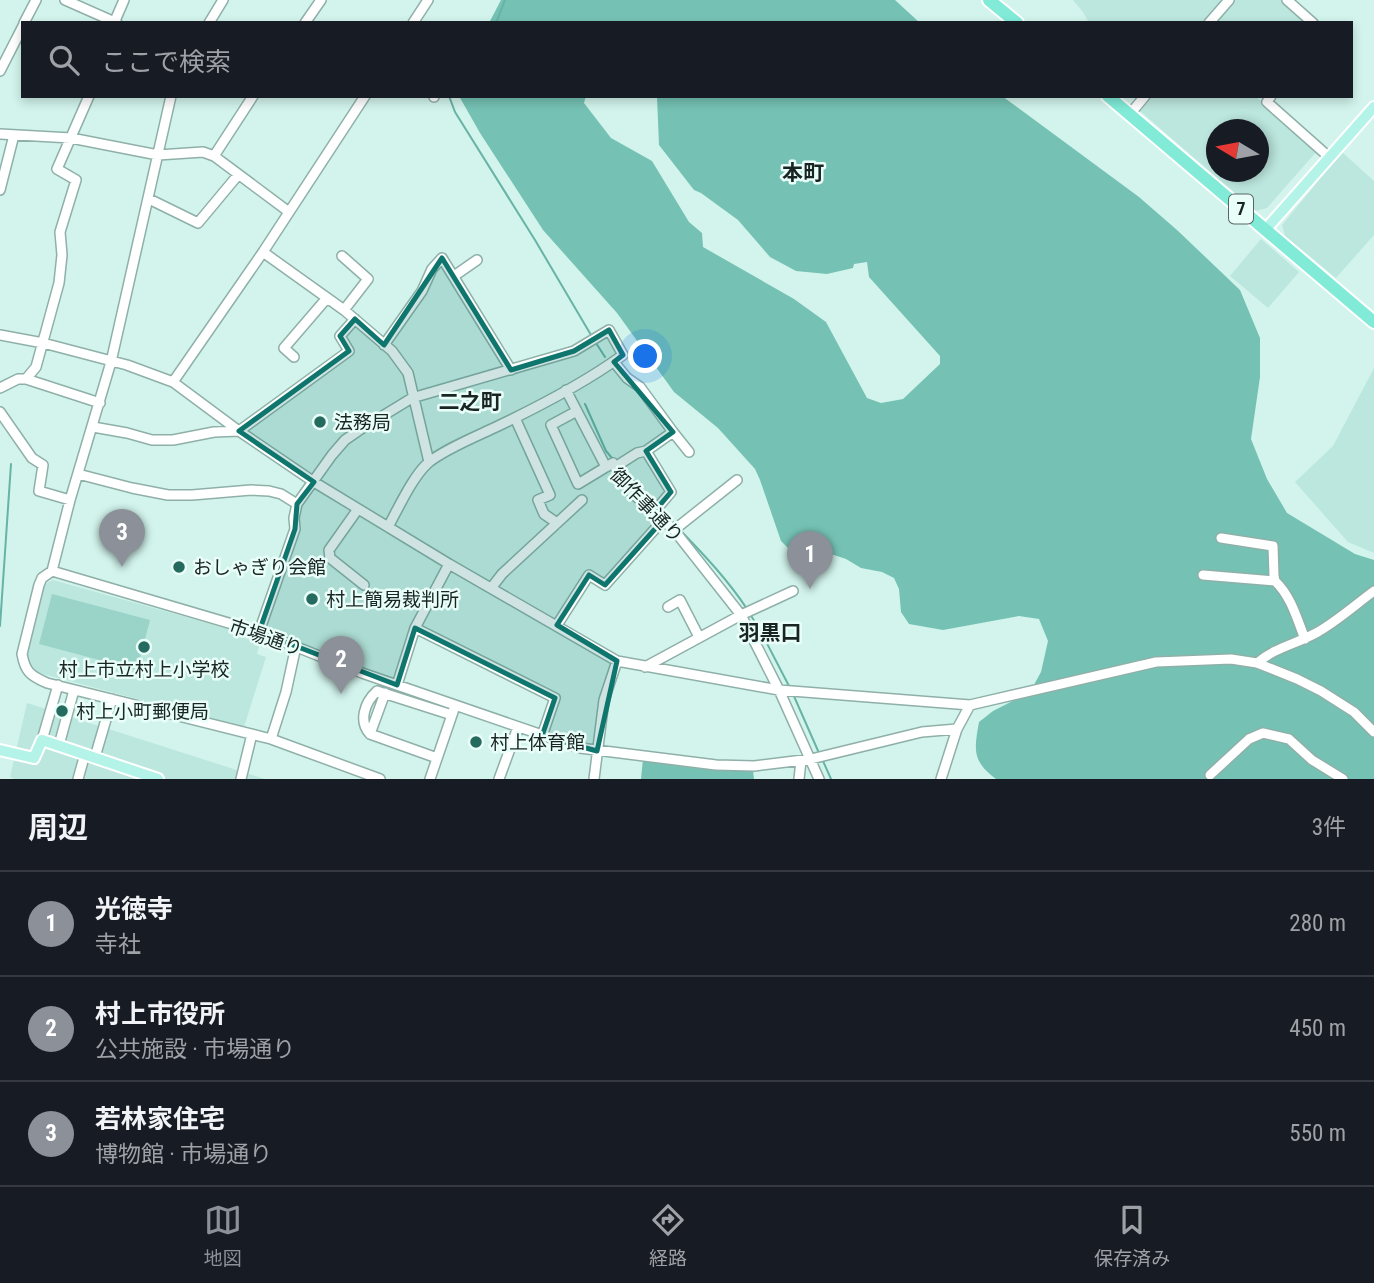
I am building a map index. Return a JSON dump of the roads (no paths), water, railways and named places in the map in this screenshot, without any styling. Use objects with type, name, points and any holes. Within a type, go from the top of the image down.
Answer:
[{"type":"highway","points":[[989,0],[1015,21]]},
{"type":"highway","name":"7","points":[[1110,98],[1374,322]]},
{"type":"main road","points":[[1266,229],[1374,107]]},
{"type":"main road","points":[[0,750],[34,758],[42,740],[90,755],[135,775],[158,779]]},
{"type":"street","points":[[26,21],[36,0]]},
{"type":"street","points":[[65,0],[113,21]]},
{"type":"street","points":[[115,21],[124,0]]},
{"type":"street","points":[[210,21],[223,0]]},
{"type":"street","points":[[306,21],[321,0]]},
{"type":"street","points":[[414,21],[428,0]]},
{"type":"street","points":[[1211,21],[1229,0]]},
{"type":"street","points":[[1287,0],[1311,21]]},
{"type":"street","points":[[0,71],[4,54],[21,28]]},
{"type":"street","points":[[26,379],[36,367],[60,283],[60,232],[76,180],[57,169],[88,98]]},
{"type":"street","points":[[171,98],[111,362],[52,571],[38,585],[22,654],[24,665],[29,673],[37,678],[58,685],[271,738],[380,779]]},
{"type":"street","points":[[214,156],[252,98]]},
{"type":"street","points":[[173,382],[263,252],[364,98]]},
{"type":"street","points":[[1130,114],[1144,98]]},
{"type":"street","points":[[1270,98],[1267,102],[1329,157]]},
{"type":"street","points":[[0,134],[71,138],[158,155],[203,152],[214,156],[289,212]]},
{"type":"street","points":[[0,190],[14,135]]},
{"type":"street","points":[[149,199],[198,223],[238,174]]},
{"type":"street","points":[[263,252],[344,310],[392,351],[408,373],[429,462]]},
{"type":"street","points":[[342,256],[368,279],[344,310]]},
{"type":"street","points":[[384,345],[422,291],[432,269],[442,258],[510,370]]},
{"type":"street","points":[[454,276],[477,260]]},
{"type":"street","points":[[293,357],[284,348],[327,298]]},
{"type":"street","points":[[93,427],[152,440],[173,440],[214,432],[239,431],[349,351],[340,337],[355,319]]},
{"type":"street","points":[[259,632],[295,529],[297,504],[345,440],[412,398],[574,351],[608,330],[623,355],[566,390],[429,462],[388,527]]},
{"type":"street","points":[[0,335],[43,343],[151,373],[173,382],[314,482],[617,661],[779,690],[970,705],[1156,662],[1231,659],[1257,663],[1297,679],[1354,712],[1374,732]]},
{"type":"street","points":[[614,362],[627,378],[640,387],[689,452]]},
{"type":"street","points":[[0,388],[18,379],[26,379],[100,403]]},
{"type":"street","name":"御作事通り","points":[[566,390],[611,467],[631,492],[674,530],[741,615],[779,690],[806,760],[819,779]]},
{"type":"street","points":[[577,411],[551,425],[578,484],[637,453],[646,451],[673,432]]},
{"type":"street","points":[[0,412],[32,458],[43,465],[39,491],[70,500]]},
{"type":"street","points":[[515,418],[550,495],[538,500],[544,514],[557,523]]},
{"type":"street","points":[[646,451],[671,492],[654,512]]},
{"type":"street","points":[[78,474],[168,495],[269,491],[281,494],[297,504]]},
{"type":"street","points":[[674,530],[737,480]]},
{"type":"street","points":[[492,587],[502,574],[582,500]]},
{"type":"street","points":[[358,509],[329,550],[330,558],[364,584]]},
{"type":"street","points":[[557,625],[589,575],[605,585],[663,520]]},
{"type":"street","points":[[1222,538],[1273,546],[1275,581]]},
{"type":"street","points":[[397,685],[415,628],[449,564]]},
{"type":"street","name":"市場通り","points":[[52,571],[259,632],[362,673],[542,736],[597,751],[716,765],[754,765],[806,760],[922,732],[957,729]]},
{"type":"street","points":[[1203,575],[1275,581],[1288,597],[1305,639]]},
{"type":"street","points":[[645,667],[741,615],[793,591]]},
{"type":"street","points":[[1257,663],[1266,655],[1319,632],[1374,591]]},
{"type":"street","points":[[668,607],[680,600],[699,637]]},
{"type":"street","points":[[415,628],[555,698],[542,736]]},
{"type":"street","points":[[271,738],[286,692],[296,646]]},
{"type":"street","points":[[594,779],[604,700],[617,661]]},
{"type":"street","points":[[42,740],[58,685]]},
{"type":"street","points":[[59,746],[74,690]]},
{"type":"street","points":[[437,758],[370,734],[385,693],[452,715]]},
{"type":"street","points":[[78,779],[112,699]]},
{"type":"street","points":[[430,779],[455,705]]},
{"type":"street","points":[[941,779],[957,729],[970,705]]},
{"type":"street","points":[[499,779],[518,727]]},
{"type":"street","points":[[1210,775],[1249,739],[1263,733],[1289,739],[1312,760],[1343,779]]},
{"type":"street","points":[[241,779],[252,734]]},
{"type":"street","points":[[799,779],[806,760]]},
{"type":"waterway","points":[[497,21],[505,0]]},
{"type":"waterway","points":[[450,98],[455,112],[591,335]]},
{"type":"waterway","points":[[596,343],[605,357]]},
{"type":"waterway","points":[[585,404],[606,451],[612,458]]},
{"type":"waterway","points":[[0,626],[11,464]]},
{"type":"waterway","points":[[621,467],[655,504]]},
{"type":"waterway","points":[[662,510],[675,524]]},
{"type":"waterway","points":[[681,531],[724,578],[747,609]]},
{"type":"waterway","points":[[750,614],[789,686]]},
{"type":"waterway","points":[[793,694],[819,753]]},
{"type":"waterway","points":[[823,761],[831,779]]},
{"type":"place","name":"法務局","points":[[320,422]]},
{"type":"place","name":"若林家住宅","points":[[122,567]]},
{"type":"place","name":"おしゃぎり会館","points":[[179,567]]},
{"type":"place","name":"光徳寺","points":[[810,589]]},
{"type":"place","name":"村上簡易裁判所","points":[[312,599]]},
{"type":"place","name":"村上市立村上小学校","points":[[144,647]]},
{"type":"place","name":"村上市役所","points":[[341,694]]},
{"type":"place","name":"村上小町郵便局","points":[[62,711]]},
{"type":"place","name":"村上体育館","points":[[476,742]]},
{"type":"district","name":"本町","points":[[803,173]]},
{"type":"district","name":"二之町","points":[[470,402]]},
{"type":"district","name":"羽黒口","points":[[770,633]]}]
